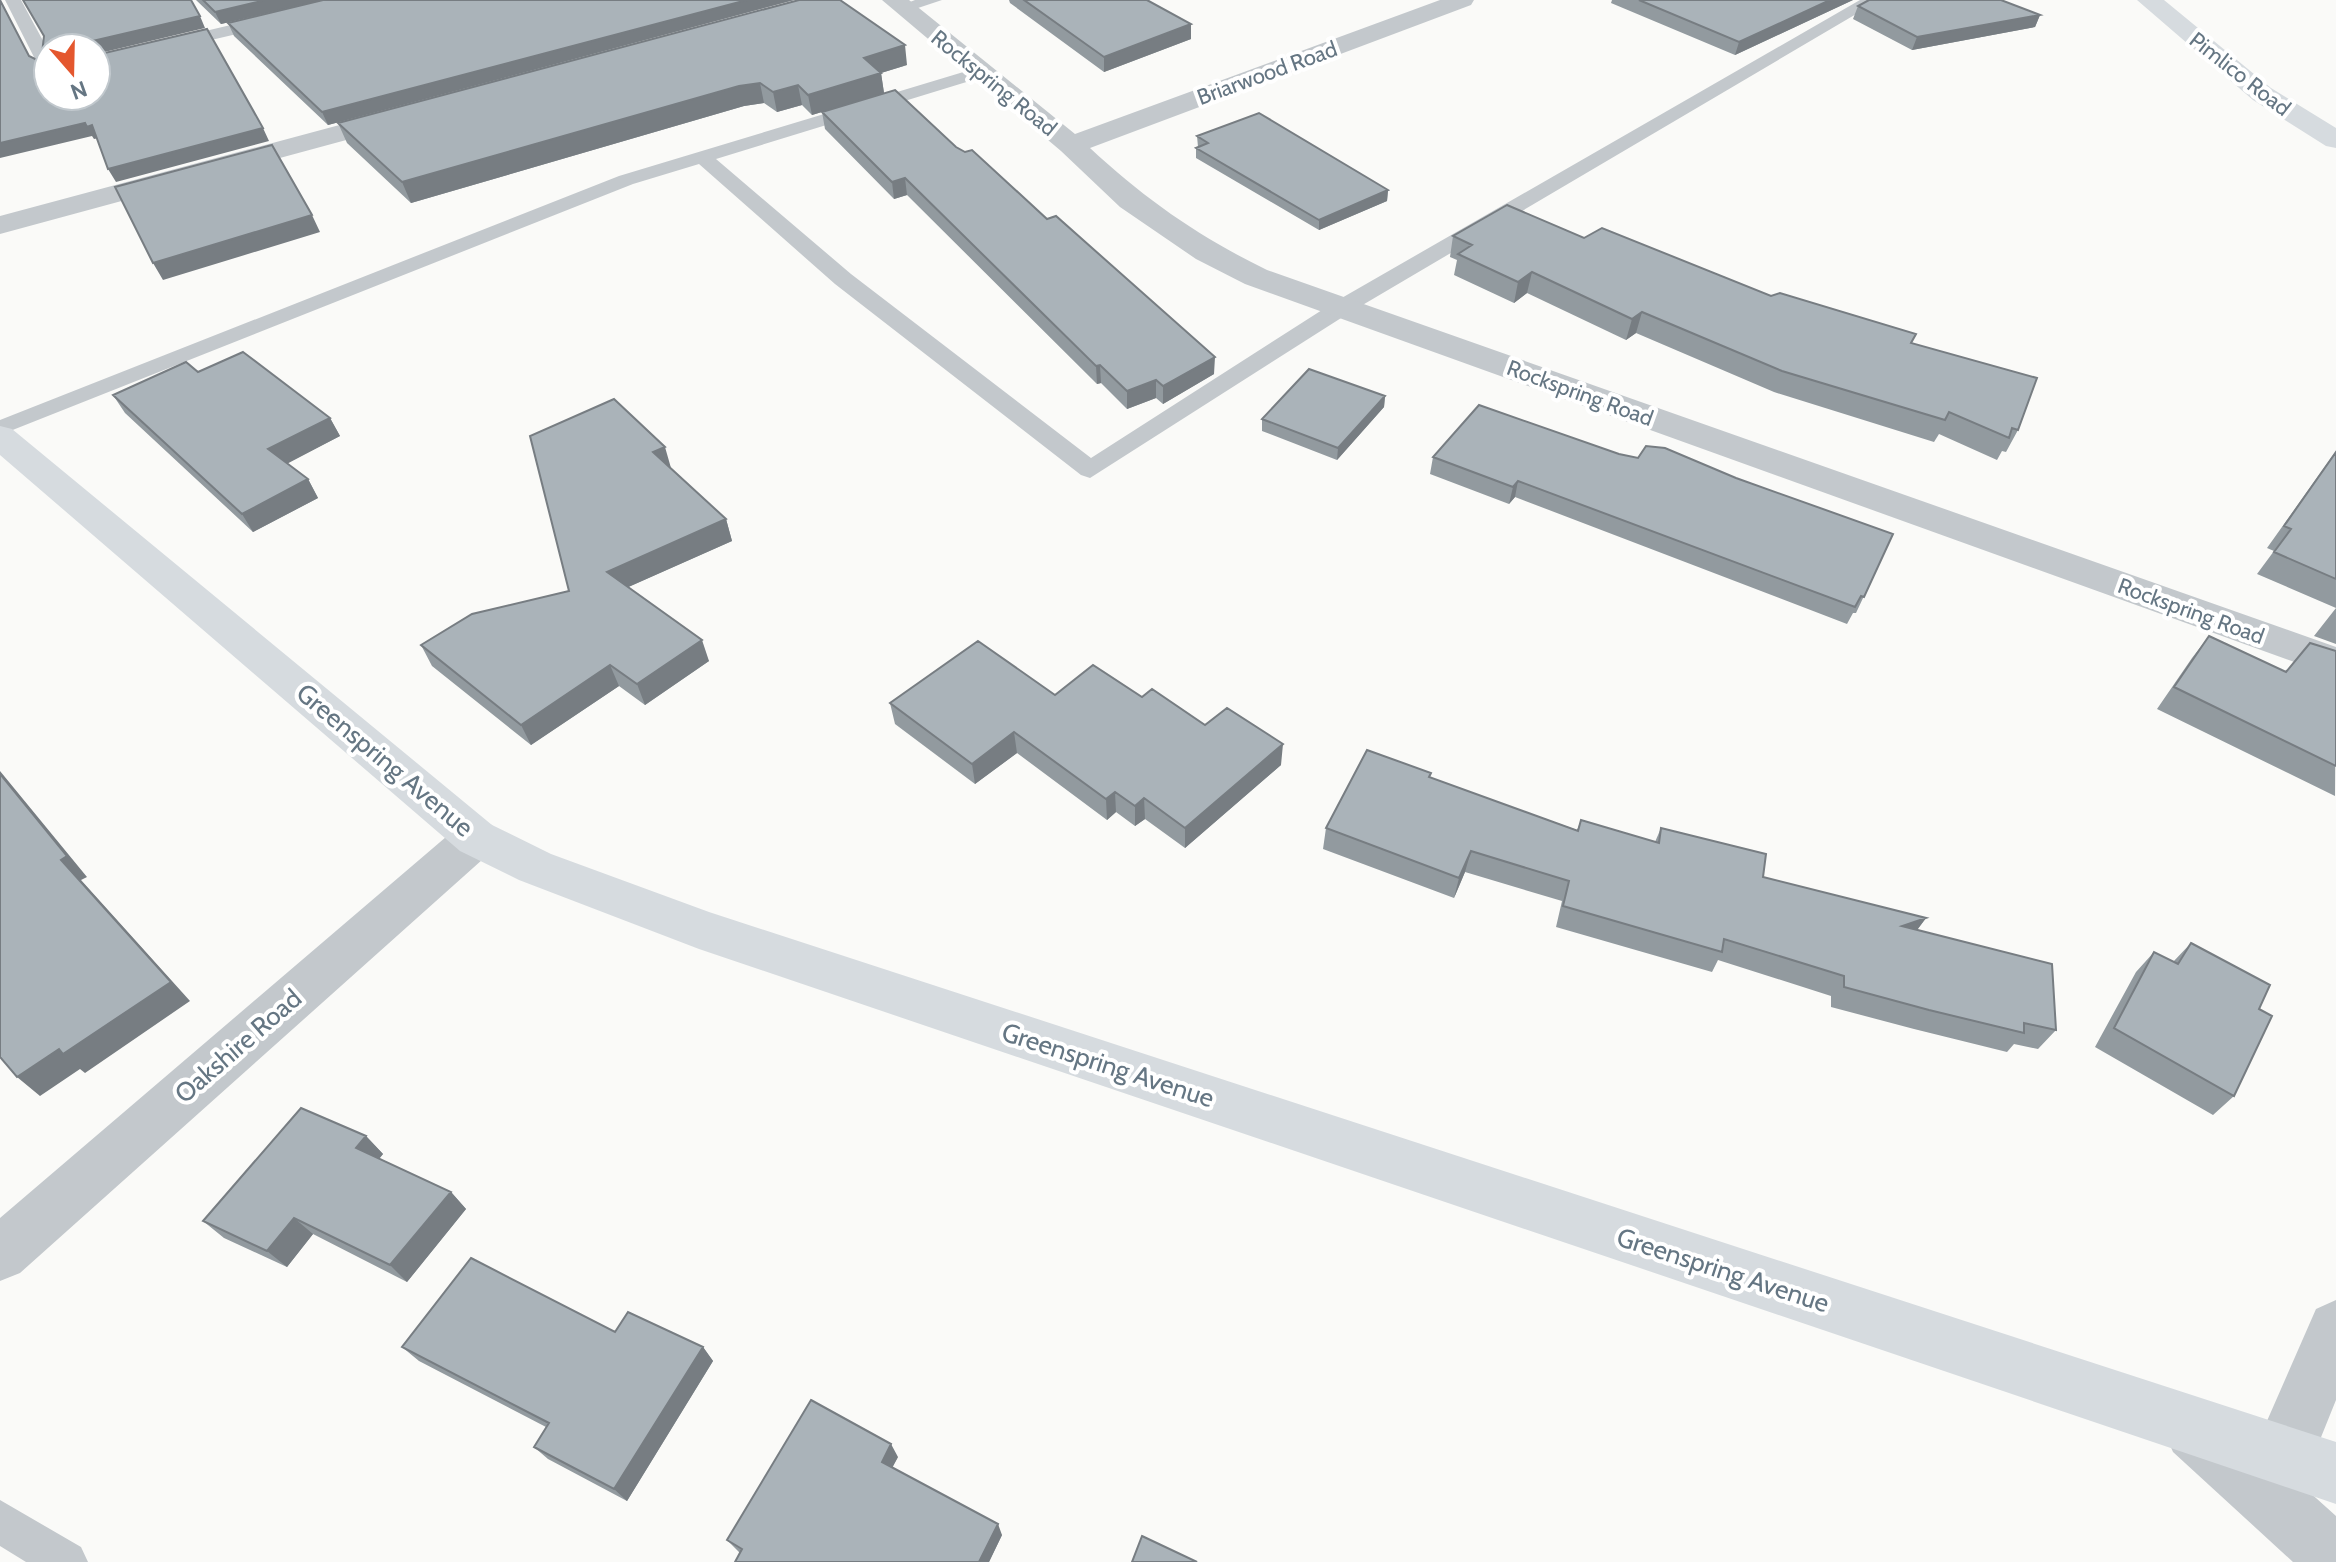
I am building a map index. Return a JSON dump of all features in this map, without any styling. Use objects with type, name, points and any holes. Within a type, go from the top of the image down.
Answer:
[{"type":"main road","name":"Pimlico Road","points":[[2149,0],[2262,94],[2336,140]]},
{"type":"main road","name":"Greenspring Avenue","points":[[0,437],[476,838],[535,867],[699,929],[2309,1464]]},
{"type":"street","name":"Briarwood Road","points":[[1071,145],[1462,0]]},
{"type":"street","name":"Rockspring Road","points":[[898,4],[1071,145],[1130,201],[1207,253],[1256,277],[2336,662]]},
{"type":"street","points":[[0,225],[417,113]]},
{"type":"street","name":"Oakshire Road","points":[[0,1254],[476,838]]},
{"type":"street","points":[[2309,1464],[2336,1329]]},
{"type":"street","points":[[2187,1424],[2336,1558]]},
{"type":"lane","points":[[13,0],[32,36]]},
{"type":"lane","points":[[898,4],[934,0]]},
{"type":"lane","points":[[702,156],[843,279],[1090,470],[1341,308],[1872,0]]},
{"type":"lane","points":[[112,58],[280,18]]},
{"type":"lane","points":[[0,428],[626,180],[980,72]]},
{"type":"lane","points":[[0,1521],[66,1562]]},
{"type":"building","points":[[0,0],[32,58],[32,112],[112,112],[112,51],[207,29],[263,128],[108,169],[92,125],[87,127],[85,123],[0,143]]},
{"type":"building","points":[[23,0],[191,0],[200,16],[112,36],[112,32],[42,32]]},
{"type":"building","points":[[203,0],[266,0],[215,12]]},
{"type":"building","points":[[323,0],[747,0],[322,112],[228,23]]},
{"type":"building","points":[[799,0],[840,0],[905,45],[864,58],[881,73],[808,95],[798,85],[773,92],[760,83],[739,86],[402,182],[338,123]]},
{"type":"building","points":[[1024,0],[1147,0],[1191,24],[1104,57]]},
{"type":"building","points":[[1639,0],[1830,0],[1739,42]]},
{"type":"building","points":[[1869,0],[2001,0],[2040,15],[1917,37],[1858,6]]},
{"type":"building","points":[[895,90],[956,147],[965,152],[972,150],[1047,219],[1056,216],[1215,357],[1163,386],[1156,380],[1127,391],[1100,365],[1096,366],[905,178],[892,182],[822,112]]},
{"type":"building","points":[[1259,113],[1388,190],[1319,220],[1196,148],[1208,143],[1197,136]]},
{"type":"building","points":[[272,145],[312,215],[153,263],[115,187]]},
{"type":"building","points":[[1507,205],[1584,238],[1602,228],[1771,296],[1780,293],[1916,334],[1911,343],[2037,378],[2018,430],[2012,428],[2009,438],[1949,412],[1945,420],[1782,371],[1642,312],[1632,319],[1532,272],[1518,282],[1458,254],[1472,245],[1453,236]]},
{"type":"building","points":[[243,352],[330,418],[268,449],[308,479],[242,514],[113,395],[186,362],[198,372]]},
{"type":"building","points":[[1309,369],[1385,396],[1338,448],[1262,419]]},
{"type":"building","points":[[614,399],[665,447],[653,452],[726,519],[607,572],[702,640],[637,684],[610,665],[521,725],[421,645],[472,614],[569,591],[530,436]]},
{"type":"building","points":[[1479,405],[1619,454],[1638,458],[1646,446],[1665,448],[1736,478],[1893,534],[1864,597],[1861,596],[1855,607],[1518,481],[1513,487],[1433,457]]},
{"type":"building","points":[[2336,452],[2336,579],[2274,552],[2291,529],[2284,526]]},
{"type":"building","points":[[2209,636],[2286,672],[2310,643],[2336,651],[2336,766],[2174,687]]},
{"type":"building","points":[[978,641],[1055,695],[1093,665],[1142,697],[1152,689],[1205,725],[1227,708],[1283,744],[1185,828],[1144,798],[1135,806],[1115,792],[1106,799],[1014,732],[972,764],[890,703]]},
{"type":"building","points":[[1367,750],[1431,773],[1429,777],[1578,831],[1581,820],[1659,843],[1661,828],[1766,854],[1763,877],[1926,918],[1902,926],[2052,964],[2056,1030],[2024,1023],[2024,1033],[1929,1010],[1844,987],[1844,976],[1724,939],[1722,952],[1563,906],[1569,881],[1471,851],[1459,878],[1326,828]]},
{"type":"building","points":[[0,774],[67,856],[61,860],[171,982],[63,1054],[59,1049],[17,1077],[0,1057]]},
{"type":"building","points":[[2191,943],[2270,985],[2259,1009],[2272,1016],[2234,1096],[2114,1028],[2154,952],[2178,964]]},
{"type":"building","points":[[301,1108],[366,1136],[356,1148],[451,1192],[390,1265],[294,1218],[267,1251],[203,1221]]},
{"type":"building","points":[[471,1258],[615,1332],[628,1312],[703,1347],[614,1489],[534,1447],[549,1423],[402,1347]]},
{"type":"building","points":[[811,1400],[891,1444],[882,1462],[998,1524],[979,1562],[735,1562],[742,1549],[727,1540]]},
{"type":"building","points":[[1142,1536],[1197,1562],[1132,1562]]}]
